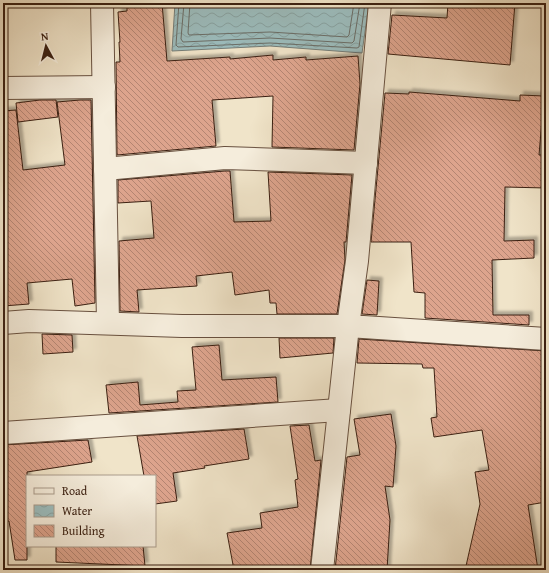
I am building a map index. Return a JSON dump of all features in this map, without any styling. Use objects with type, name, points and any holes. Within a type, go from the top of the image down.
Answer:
[{"type":"street","points":[[102,3],[108,324]]},
{"type":"street","points":[[322,570],[348,326],[357,261],[380,3]]},
{"type":"street","points":[[3,88],[104,86]]},
{"type":"street","points":[[105,170],[225,158],[366,163]]},
{"type":"street","points":[[3,323],[29,321],[190,326],[348,326],[546,339]]},
{"type":"street","points":[[3,433],[339,410]]},
{"type":"water","points":[[175,3],[369,3],[362,53],[270,46],[172,51]]},
{"type":"building","points":[[127,3],[162,3],[167,61],[230,57],[230,59],[273,55],[273,60],[306,57],[306,60],[358,56],[360,84],[354,150],[272,147],[273,96],[212,100],[216,146],[117,155],[116,62],[120,62],[118,12],[127,11]]},
{"type":"building","points":[[448,3],[515,3],[510,65],[388,54],[392,15],[447,18]]},
{"type":"building","points":[[409,92],[520,101],[520,95],[544,96],[539,155],[546,155],[546,188],[505,187],[504,241],[534,240],[534,258],[492,260],[493,315],[529,315],[529,325],[425,318],[425,293],[414,292],[411,242],[371,242],[385,93],[409,94]]},
{"type":"building","points":[[56,100],[58,117],[18,122],[16,103]]},
{"type":"building","points":[[91,100],[95,303],[75,306],[72,279],[27,283],[29,304],[3,306],[3,111],[16,110],[23,170],[65,165],[57,102]]},
{"type":"building","points":[[230,171],[234,222],[271,221],[268,172],[352,175],[346,242],[344,242],[345,260],[337,314],[277,314],[276,303],[270,303],[269,290],[235,295],[232,272],[196,276],[197,286],[137,290],[139,312],[120,311],[119,241],[154,238],[151,201],[118,203],[118,180]]},
{"type":"building","points":[[367,280],[379,281],[377,315],[362,314]]},
{"type":"building","points":[[42,334],[72,335],[73,352],[43,354]]},
{"type":"building","points":[[279,338],[334,338],[333,353],[280,358]]},
{"type":"building","points":[[359,339],[546,351],[546,502],[528,505],[538,570],[497,570],[466,566],[480,504],[475,472],[489,470],[482,430],[434,437],[431,418],[437,417],[434,368],[423,368],[422,364],[357,363]]},
{"type":"building","points":[[219,345],[222,380],[276,377],[278,402],[109,413],[106,385],[138,382],[140,405],[178,402],[177,391],[196,390],[192,347]]},
{"type":"building","points":[[391,414],[396,446],[393,487],[385,486],[390,520],[387,570],[335,570],[347,457],[360,455],[354,419]]},
{"type":"building","points":[[309,425],[315,461],[321,460],[310,570],[234,570],[227,533],[262,528],[260,513],[298,507],[295,480],[298,479],[290,426]]},
{"type":"building","points":[[244,429],[249,459],[204,466],[205,468],[173,473],[177,501],[156,504],[156,475],[144,475],[137,436]]},
{"type":"building","points":[[88,440],[92,462],[27,472],[27,560],[15,560],[9,521],[3,522],[3,445]]},
{"type":"building","points":[[56,547],[143,547],[145,566],[56,562]]}]
